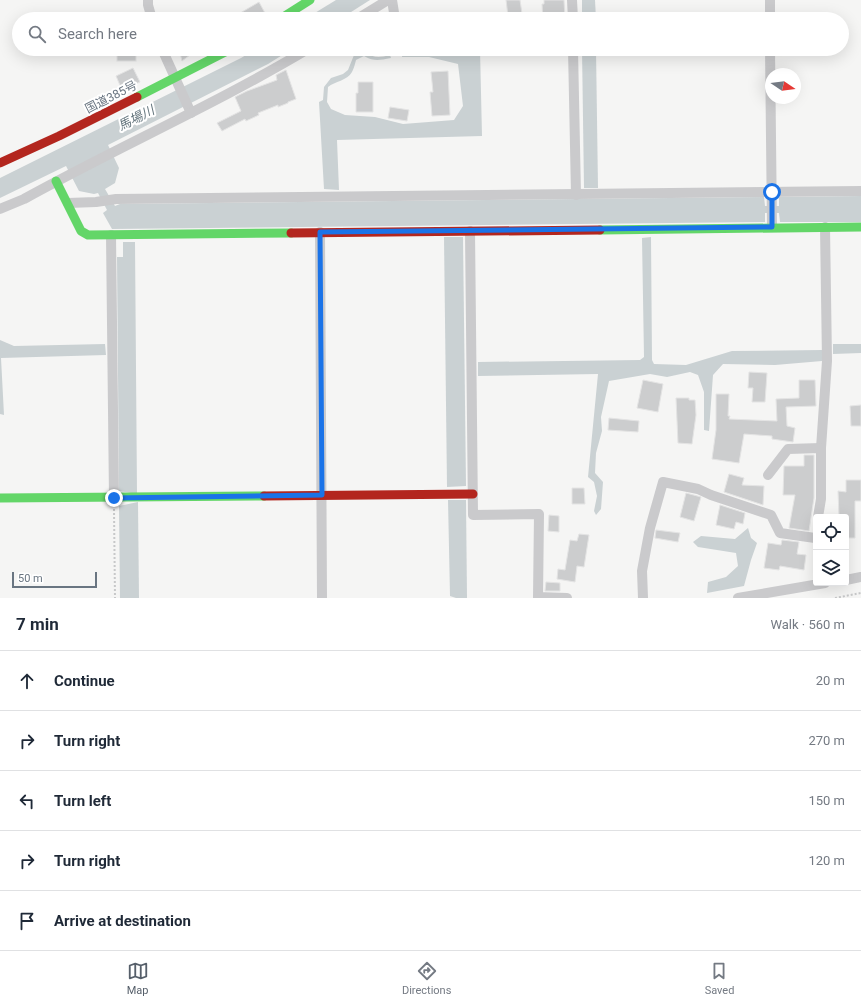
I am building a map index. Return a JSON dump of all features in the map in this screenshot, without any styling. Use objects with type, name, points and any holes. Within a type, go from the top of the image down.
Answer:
[{"type":"main road","points":[[291,12],[310,0]]},
{"type":"main road","name":"国道385号","points":[[0,164],[177,82],[220,56]]},
{"type":"main road","points":[[56,181],[81,231],[88,235],[861,227]]},
{"type":"main road","points":[[0,498],[473,494]]},
{"type":"street","points":[[148,0],[150,12]]},
{"type":"street","points":[[368,12],[388,0]]},
{"type":"street","points":[[392,0],[394,12]]},
{"type":"street","points":[[572,0],[573,12]]},
{"type":"street","points":[[770,0],[770,12]]},
{"type":"street","points":[[165,56],[190,111]]},
{"type":"street","points":[[0,209],[269,72],[296,56]]},
{"type":"street","points":[[573,56],[576,195]]},
{"type":"street","points":[[770,56],[772,227]]},
{"type":"street","points":[[68,203],[100,202],[113,199],[861,191]]},
{"type":"street","points":[[818,514],[821,499],[821,448],[827,361],[825,227]]},
{"type":"street","points":[[470,231],[473,515],[539,514],[538,597],[568,598]]},
{"type":"street","points":[[320,232],[322,598]]},
{"type":"street","points":[[111,235],[114,498]]},
{"type":"street","points":[[768,475],[788,449],[821,448]]},
{"type":"street","points":[[643,598],[642,571],[650,528],[663,482],[698,489],[711,496],[771,515],[780,533],[813,538]]},
{"type":"street","points":[[849,579],[861,577]]},
{"type":"street","points":[[738,598],[813,585]]},
{"type":"path","points":[[114,498],[115,598]]},
{"type":"path","points":[[835,598],[861,593]]},
{"type":"water","points":[[336,0],[370,0],[351,12],[316,12]]},
{"type":"water","points":[[582,0],[595,0],[596,12],[582,12]]},
{"type":"water","name":"馬場川","points":[[244,56],[281,56],[268,64],[108,145],[119,168],[115,183],[105,189],[115,206],[120,204],[764,197],[765,206],[779,206],[779,197],[861,196],[861,222],[780,222],[779,213],[765,213],[765,222],[112,229],[103,213],[107,210],[98,193],[94,194],[79,191],[66,166],[0,198],[0,178]]},
{"type":"water","points":[[354,56],[364,56],[356,60],[350,75],[328,87],[327,102],[331,109],[345,115],[375,117],[403,124],[454,120],[463,106],[458,64],[429,57],[402,57],[480,56],[482,136],[337,140],[339,190],[324,189],[319,102],[323,100],[324,87],[331,78],[343,74],[348,70]]},
{"type":"water","points":[[364,56],[390,56],[391,58],[374,60]]},
{"type":"water","points":[[582,56],[596,56],[598,188],[584,188]]},
{"type":"water","points":[[444,237],[463,237],[466,486],[447,487]]},
{"type":"water","points":[[651,237],[652,360],[654,364],[686,365],[732,351],[822,350],[822,361],[775,365],[723,364],[713,375],[709,431],[704,430],[704,392],[698,375],[690,372],[667,377],[650,374],[609,381],[601,417],[602,431],[596,453],[595,473],[603,482],[601,509],[596,515],[594,511],[597,496],[594,482],[588,477],[598,374],[478,376],[478,362],[640,360],[644,357],[642,238]]},
{"type":"water","points":[[123,242],[135,242],[137,494],[119,491],[117,257],[123,257]]},
{"type":"water","points":[[0,340],[14,346],[105,344],[106,355],[1,358],[4,415],[0,414]]},
{"type":"water","points":[[833,344],[861,344],[861,353],[833,354]]},
{"type":"water","points":[[448,500],[466,500],[467,598],[456,598],[450,596]]},
{"type":"water","points":[[138,502],[139,598],[120,598],[119,506]]},
{"type":"water","points":[[748,528],[751,538],[757,543],[744,586],[707,593],[708,582],[726,577],[738,566],[736,553],[698,547],[693,542],[701,536],[735,539]]},
{"type":"building","points":[[506,0],[520,0],[522,12],[508,12]]},
{"type":"building","points":[[544,0],[564,0],[565,12],[543,12],[542,4],[544,4]]},
{"type":"building","points":[[259,2],[264,12],[242,12]]},
{"type":"building","points":[[117,56],[136,56],[136,61],[117,61]]},
{"type":"building","points":[[181,56],[189,56],[182,61]]},
{"type":"building","points":[[133,68],[140,82],[122,90],[116,76]]},
{"type":"building","points":[[286,70],[296,99],[278,107],[278,105],[258,113],[259,115],[246,121],[245,119],[222,131],[217,123],[241,111],[235,97],[277,80],[276,75]]},
{"type":"building","points":[[448,71],[450,115],[432,116],[430,92],[433,92],[431,72]]},
{"type":"building","points":[[358,82],[373,82],[373,112],[356,112],[356,93],[358,93]]},
{"type":"building","points":[[390,107],[409,110],[407,121],[388,118]]},
{"type":"building","points":[[749,372],[767,373],[765,402],[752,402],[753,388],[748,388]]},
{"type":"building","points":[[643,380],[663,384],[658,412],[637,408]]},
{"type":"building","points":[[799,380],[815,380],[816,406],[786,407],[787,426],[795,428],[793,442],[772,439],[772,436],[744,434],[739,463],[712,459],[716,430],[716,394],[729,394],[729,419],[777,421],[776,399],[799,398]]},
{"type":"building","points":[[676,398],[689,398],[689,400],[695,400],[696,415],[692,444],[678,443]]},
{"type":"building","points":[[861,405],[861,426],[851,426],[850,406]]},
{"type":"building","points":[[609,418],[639,421],[638,432],[608,430]]},
{"type":"building","points":[[804,455],[814,455],[814,498],[809,531],[789,528],[795,495],[783,495],[784,466],[804,466]]},
{"type":"building","points":[[729,474],[744,478],[742,485],[764,486],[763,505],[724,492]]},
{"type":"building","points":[[846,480],[861,480],[861,501],[855,501],[855,538],[849,538],[849,514],[839,514],[838,491],[846,492]]},
{"type":"building","points":[[572,488],[584,488],[585,504],[572,504]]},
{"type":"building","points":[[686,493],[701,497],[694,521],[680,517]]},
{"type":"building","points":[[720,505],[745,513],[743,524],[736,522],[734,529],[716,525]]},
{"type":"building","points":[[549,515],[559,516],[559,532],[548,531]]},
{"type":"building","points":[[656,530],[680,533],[678,542],[655,538]]},
{"type":"building","points":[[579,534],[589,535],[584,567],[577,566],[575,582],[557,579],[558,569],[565,570],[570,540],[577,541]]},
{"type":"building","points":[[782,540],[799,542],[797,554],[806,555],[804,570],[780,566],[779,570],[764,568],[768,543],[781,545]]},
{"type":"building","points":[[546,582],[560,583],[560,591],[545,591]]},
{"type":"traffic: fast","points":[[291,12],[310,0]]},
{"type":"traffic: fast","points":[[137,97],[217,56]]},
{"type":"traffic: fast","points":[[56,181],[81,231],[88,235],[291,233]]},
{"type":"traffic: fast","points":[[600,230],[861,227]]},
{"type":"traffic: fast","points":[[0,498],[264,496]]},
{"type":"traffic: jam","points":[[0,163],[59,136],[137,97]]},
{"type":"traffic: jam","points":[[291,233],[600,230]]},
{"type":"traffic: jam","points":[[264,496],[473,494]]},
{"type":"route","points":[[114,498],[322,495],[320,232],[772,227],[772,192]]}]
